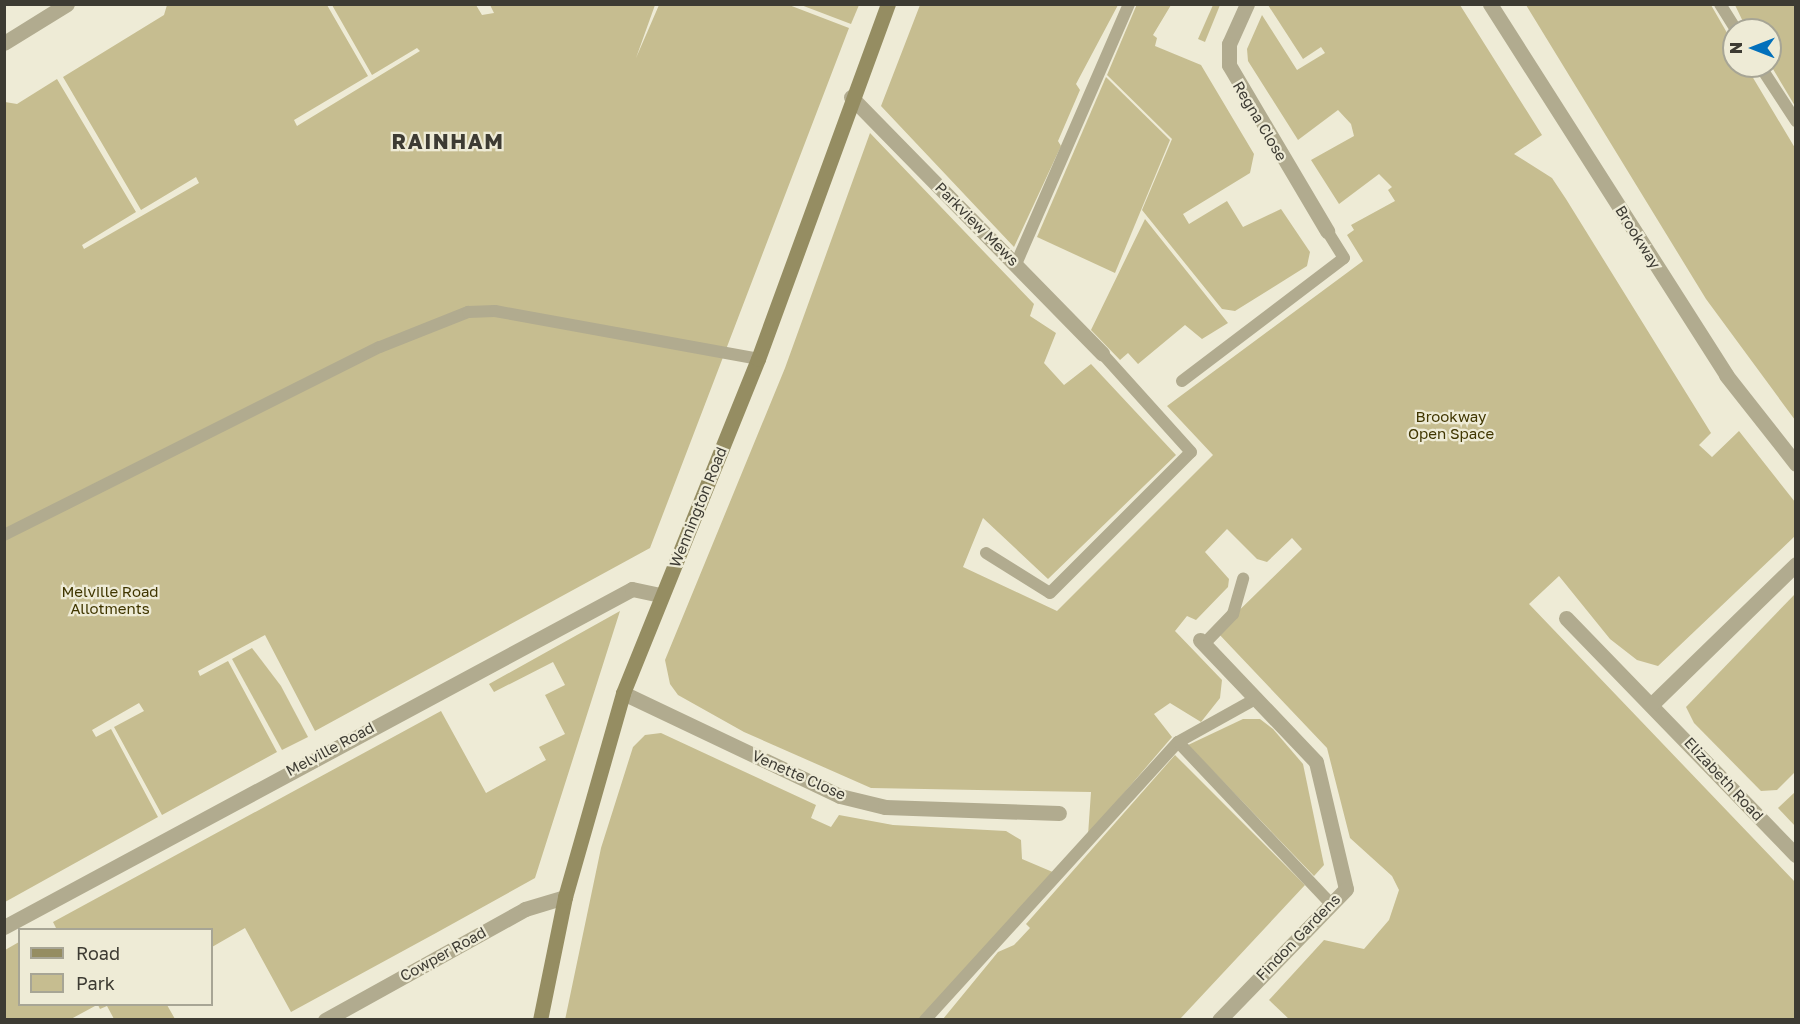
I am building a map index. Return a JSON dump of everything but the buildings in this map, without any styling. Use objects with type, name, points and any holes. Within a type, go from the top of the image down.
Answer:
[{"type":"main road","name":"Wennington Road","points":[[540,1020],[565,897],[623,693],[758,359],[851,97],[888,4]]},
{"type":"street","points":[[4,43],[67,4]]},
{"type":"street","name":"Regna Close","points":[[1246,4],[1229,44],[1229,65],[1327,231]]},
{"type":"street","name":"Brookway","points":[[1490,4],[1726,375],[1796,464]]},
{"type":"street","name":"Parkview Mews","points":[[851,97],[1102,353]]},
{"type":"street","points":[[1653,704],[1796,564]]},
{"type":"street","name":"Melville Road","points":[[4,927],[632,589],[661,596]]},
{"type":"street","name":"Elizabeth Road","points":[[1566,618],[1653,704],[1796,855]]},
{"type":"street","name":"Findon Gardens","points":[[1202,642],[1316,762],[1346,889],[1219,1020]]},
{"type":"street","name":"Venette Close","points":[[623,693],[840,796],[885,807],[1059,813]]},
{"type":"street","name":"Cowper Road","points":[[325,1020],[525,909],[565,897]]},
{"type":"lane","points":[[1016,264],[1129,4]]},
{"type":"lane","points":[[1720,4],[1729,18]]},
{"type":"lane","points":[[1768,78],[1796,121]]},
{"type":"lane","points":[[1182,381],[1344,258],[1327,231]]},
{"type":"lane","points":[[4,536],[380,347],[468,312],[495,311],[758,359]]},
{"type":"lane","points":[[986,553],[1050,593],[1191,452],[1102,353]]},
{"type":"lane","points":[[1202,642],[1233,614],[1243,578]]},
{"type":"lane","points":[[925,1020],[1178,742],[1257,698]]},
{"type":"lane","points":[[1178,742],[1330,904]]},
{"type":"green space","points":[[1137,4],[1171,5],[1153,35],[1157,38],[1155,46],[1201,65],[1254,154],[1250,173],[1183,214],[1189,224],[1227,201],[1243,227],[1281,209],[1310,252],[1307,266],[1235,311],[1222,309],[1142,210],[1172,139],[1107,75]]},
{"type":"green space","name":"Melville Road Allotments","points":[[167,5],[327,5],[368,76],[294,120],[297,126],[420,51],[417,48],[372,75],[332,5],[476,5],[482,15],[494,13],[490,5],[655,5],[636,58],[659,5],[789,5],[849,28],[650,548],[315,731],[265,635],[198,671],[200,676],[228,661],[277,752],[162,815],[114,727],[144,711],[139,703],[92,730],[96,737],[111,729],[158,817],[5,902],[5,102],[17,104],[57,79],[136,212],[82,245],[84,249],[199,183],[196,177],[141,210],[63,77],[164,15]]},
{"type":"green space","points":[[801,5],[859,5],[851,24]]},
{"type":"green space","points":[[920,5],[1118,5],[1076,84],[1080,90],[1058,141],[1061,146],[1014,247],[881,106]]},
{"type":"green space","points":[[1213,5],[1220,5],[1205,42],[1198,39]]},
{"type":"green space","name":"Brookway Open Space","points":[[1268,5],[1460,5],[1542,135],[1514,154],[1552,178],[1566,199],[1711,433],[1699,445],[1712,457],[1739,431],[1795,502],[1795,536],[1658,666],[1637,660],[1610,639],[1559,576],[1529,604],[1795,882],[1795,1019],[1290,1020],[1269,1000],[1324,940],[1364,949],[1389,920],[1399,890],[1392,876],[1350,838],[1327,748],[1217,632],[1302,549],[1292,538],[1267,562],[1257,559],[1227,529],[1205,552],[1229,579],[1228,587],[1196,620],[1187,616],[1175,631],[1222,680],[1220,698],[1201,722],[1170,703],[1154,714],[1172,737],[1088,835],[1091,792],[871,788],[744,732],[678,695],[670,684],[665,660],[785,368],[870,133],[1034,304],[1030,316],[1056,333],[1044,363],[1064,385],[1091,364],[1176,455],[1048,579],[983,518],[963,567],[1057,611],[1213,455],[1167,406],[1363,261],[1347,235],[1354,230],[1351,225],[1395,201],[1388,190],[1392,187],[1379,174],[1339,204],[1311,160],[1354,136],[1351,124],[1338,110],[1298,140],[1248,61],[1247,49],[1262,15],[1297,70],[1325,53],[1321,47],[1303,59]]},
{"type":"green space","points":[[1526,5],[1711,5],[1722,24],[1722,78],[1753,78],[1795,148],[1795,420],[1706,299]]},
{"type":"green space","points":[[1735,5],[1795,5],[1795,106],[1778,78],[1782,78],[1782,18],[1741,18]]},
{"type":"green space","points":[[1106,77],[1170,140],[1115,273],[1037,237]]},
{"type":"green space","points":[[1145,219],[1228,323],[1202,339],[1185,325],[1138,364],[1128,353],[1120,360],[1091,330]]},
{"type":"green space","points":[[1795,594],[1795,772],[1777,790],[1761,791],[1694,723],[1686,707]]},
{"type":"green space","points":[[620,611],[535,878],[291,1012],[245,928],[213,946],[213,928],[56,928],[53,922],[441,711],[486,793],[546,760],[539,747],[565,734],[545,695],[565,685],[553,662],[494,692],[489,684]]},
{"type":"green space","points":[[252,648],[281,686],[308,737],[282,750],[232,659]]},
{"type":"green space","points":[[1243,719],[1260,719],[1273,729],[1303,764],[1324,865],[1314,876],[1188,745]]},
{"type":"green space","points":[[661,733],[816,805],[811,818],[831,827],[839,815],[893,825],[1006,831],[1021,840],[1022,859],[1055,873],[919,1019],[565,1020],[601,848],[633,747],[645,735]]},
{"type":"green space","points":[[1175,755],[1305,885],[1180,1019],[943,1019],[998,952],[1014,945],[1030,928],[1026,924]]},
{"type":"green space","points":[[1795,792],[1795,826],[1778,808]]},
{"type":"green space","points":[[18,943],[18,1006],[95,1006],[71,1019],[5,1019],[5,950]]},
{"type":"green space","points":[[107,1006],[168,1006],[175,1019],[114,1019]]},
{"type":"district","name":"RAINHAM","points":[[448,141]]}]
